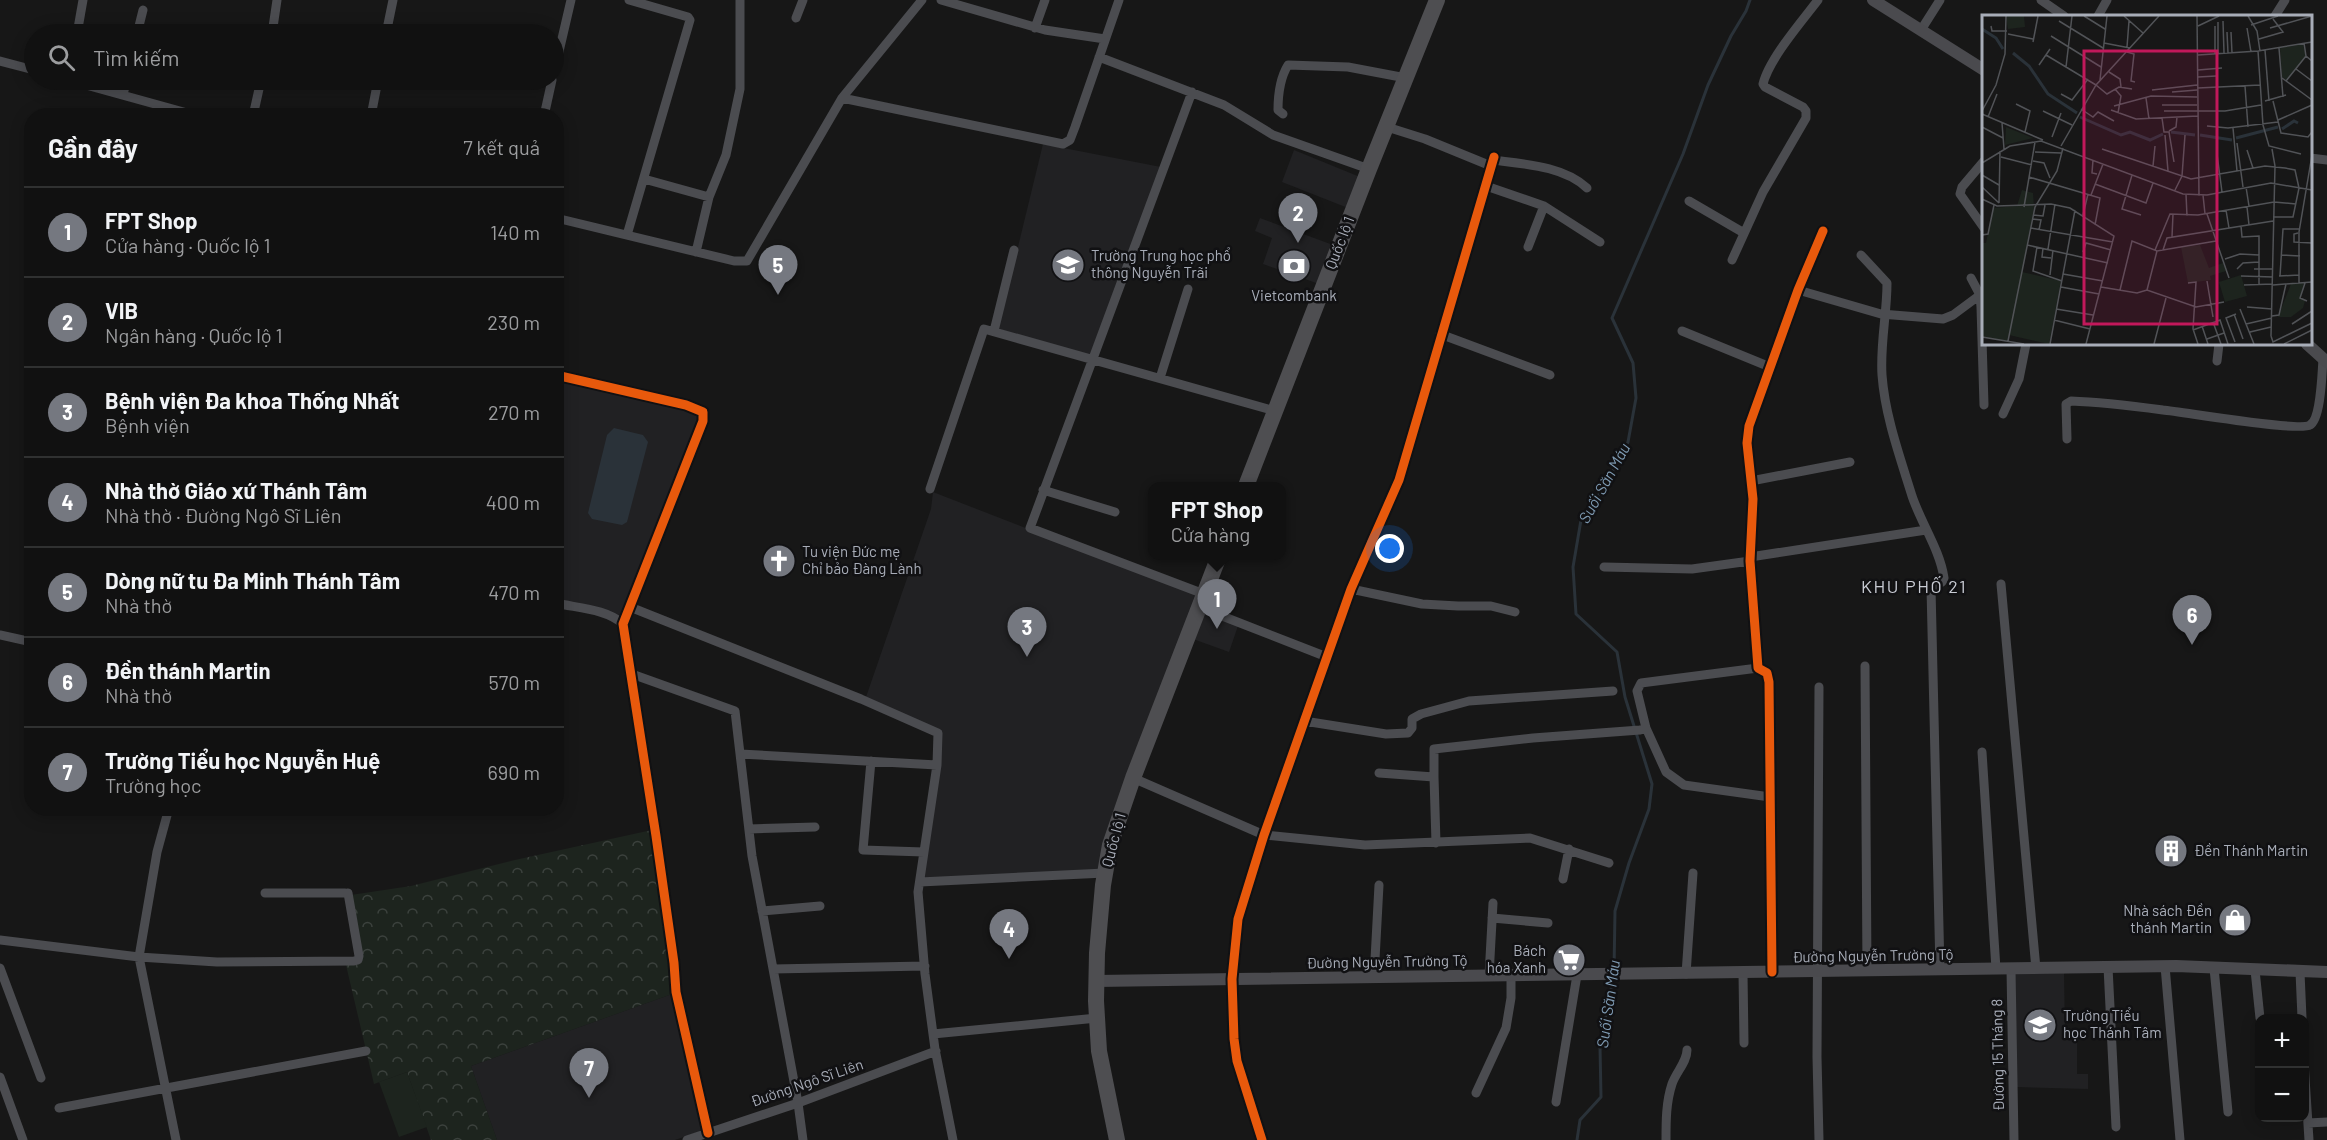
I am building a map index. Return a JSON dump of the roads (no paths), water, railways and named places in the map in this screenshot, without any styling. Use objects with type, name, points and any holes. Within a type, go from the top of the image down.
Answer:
[{"type":"highway","name":"Quốc lộ 1","points":[[1248,482],[1437,0]]},
{"type":"highway","name":"Quốc lộ 1","points":[[1117,1140],[1100,1051],[1097,1018],[1096,981],[1105,873],[1110,845],[1132,778],[1217,560]]},
{"type":"main road","points":[[1873,0],[1982,69]]},
{"type":"main road","points":[[2308,345],[2325,360]]},
{"type":"main road","name":"Đường Nguyễn Trường Tộ","points":[[1096,981],[2165,966],[2327,972]]},
{"type":"street","points":[[79,24],[83,0]]},
{"type":"street","points":[[273,24],[277,0]]},
{"type":"street","points":[[388,24],[393,0]]},
{"type":"street","points":[[564,30],[571,0]]},
{"type":"street","points":[[627,236],[690,18],[629,0]]},
{"type":"street","points":[[696,252],[709,197],[726,155],[741,89],[740,0]]},
{"type":"street","points":[[796,18],[803,0]]},
{"type":"street","points":[[564,220],[734,261],[747,261],[842,98],[922,0]]},
{"type":"street","points":[[940,0],[1035,28],[1105,39]]},
{"type":"street","points":[[1035,28],[1045,0]]},
{"type":"street","points":[[842,98],[1063,144],[1070,140],[1076,128],[1119,0]]},
{"type":"street","points":[[1732,260],[1763,192],[1806,118],[1806,111],[1803,107],[1765,87],[1764,78],[1780,51],[1818,0]]},
{"type":"street","points":[[1921,30],[1940,0]]},
{"type":"street","points":[[2041,0],[2063,15]]},
{"type":"street","points":[[2099,15],[2107,0]]},
{"type":"street","points":[[2276,15],[2285,0]]},
{"type":"street","points":[[140,24],[143,10]]},
{"type":"street","points":[[1099,57],[1224,105],[1274,135],[1369,170]]},
{"type":"street","points":[[0,62],[24,68]]},
{"type":"street","points":[[1283,114],[1278,110],[1278,99],[1283,76],[1288,66],[1348,67],[1406,78]]},
{"type":"street","points":[[108,90],[171,108]]},
{"type":"street","points":[[123,94],[124,90]]},
{"type":"street","points":[[255,108],[259,90]]},
{"type":"street","points":[[373,108],[376,90]]},
{"type":"street","points":[[546,108],[550,90]]},
{"type":"street","points":[[1192,93],[1030,528],[1202,600],[1327,657]]},
{"type":"street","points":[[1387,127],[1492,161],[1564,173],[1577,179],[1587,188]]},
{"type":"street","points":[[2312,158],[2327,160]]},
{"type":"street","points":[[1262,1140],[1237,1061],[1234,1039],[1232,979],[1238,919],[1264,836],[1351,589],[1399,480],[1492,161]]},
{"type":"street","points":[[1982,162],[1965,182],[1960,194],[1982,227]]},
{"type":"street","points":[[644,179],[709,197]]},
{"type":"street","points":[[1486,186],[1544,206],[1600,242]]},
{"type":"street","points":[[1689,201],[1744,233]]},
{"type":"street","points":[[1528,247],[1544,206]]},
{"type":"street","points":[[1758,668],[1750,559],[1753,499],[1748,442],[1749,426],[1822,231]]},
{"type":"street","points":[[994,331],[1014,250]]},
{"type":"street","points":[[1861,255],[1887,283],[1882,375],[1888,407],[1896,445],[1914,502],[1944,578],[1942,582],[1931,588],[1940,970]]},
{"type":"street","points":[[1798,290],[1884,315],[1943,319],[1953,315],[1982,293],[1971,278]]},
{"type":"street","points":[[1160,378],[1188,289]]},
{"type":"street","points":[[930,489],[983,329],[1275,411]]},
{"type":"street","points":[[1682,331],[1770,367]]},
{"type":"street","points":[[1440,334],[1550,375]]},
{"type":"street","points":[[1983,345],[1984,405]]},
{"type":"street","points":[[2003,414],[2019,379],[2026,345]]},
{"type":"street","points":[[2217,361],[2219,345]]},
{"type":"street","points":[[2067,439],[2066,404],[2071,401],[2307,427],[2314,422],[2318,412],[2325,360]]},
{"type":"street","points":[[564,377],[686,405],[703,412],[703,421],[622,624],[656,836],[676,992],[708,1133]]},
{"type":"street","points":[[1751,481],[1850,462]]},
{"type":"street","points":[[1043,490],[1115,512]]},
{"type":"street","points":[[1604,567],[1692,568],[1926,530]]},
{"type":"street","points":[[2001,584],[2036,969]]},
{"type":"street","points":[[1351,589],[1422,604],[1491,606],[1515,612]]},
{"type":"street","points":[[564,605],[603,614],[617,619],[622,624]]},
{"type":"street","points":[[630,607],[861,699],[938,733],[937,765],[918,892],[924,966],[933,1034],[953,1140]]},
{"type":"street","points":[[0,635],[24,640]]},
{"type":"street","points":[[1865,666],[1867,971]]},
{"type":"street","points":[[1770,797],[1684,785],[1666,772],[1643,729],[1637,691],[1641,683],[1758,668],[1767,673],[1769,682],[1772,972]]},
{"type":"street","points":[[629,673],[735,711],[749,829],[803,1140]]},
{"type":"street","points":[[1819,687],[1817,972],[1819,1140]]},
{"type":"street","points":[[1304,721],[1386,734],[1408,733],[1412,728],[1412,719],[1421,714],[1469,701],[1613,691]]},
{"type":"street","points":[[1436,843],[1434,749],[1643,729]]},
{"type":"street","points":[[1982,752],[1996,969]]},
{"type":"street","points":[[740,754],[937,765]]},
{"type":"street","points":[[870,761],[862,850],[924,852]]},
{"type":"street","points":[[1379,773],[1434,777]]},
{"type":"street","points":[[1132,778],[1264,836],[1365,845],[1530,838],[1609,863]]},
{"type":"street","points":[[167,816],[157,852],[138,957],[176,1140]]},
{"type":"street","points":[[749,829],[815,827]]},
{"type":"street","points":[[1563,879],[1569,849]]},
{"type":"street","points":[[920,882],[1105,873]]},
{"type":"street","points":[[1686,974],[1694,873]]},
{"type":"street","points":[[1374,978],[1378,885]]},
{"type":"street","points":[[0,940],[138,957],[217,962],[358,960],[346,893],[265,893]]},
{"type":"street","points":[[1489,976],[1493,903]]},
{"type":"street","points":[[762,911],[820,906]]},
{"type":"street","points":[[1492,918],[1548,923]]},
{"type":"street","points":[[773,969],[924,966]]},
{"type":"street","points":[[2165,966],[2180,1140]]},
{"type":"street","points":[[2108,967],[2116,1127]]},
{"type":"street","points":[[0,968],[41,1078]]},
{"type":"street","points":[[2214,968],[2228,1112]]},
{"type":"street","name":"Đường 15 Tháng 8","points":[[2011,969],[2014,1140]]},
{"type":"street","points":[[2256,970],[2260,1014]]},
{"type":"street","points":[[2300,972],[2302,1014]]},
{"type":"street","points":[[1743,973],[1744,1043]]},
{"type":"street","points":[[1476,1093],[1506,1028],[1511,975]]},
{"type":"street","points":[[1556,1102],[1577,975]]},
{"type":"street","points":[[933,1034],[1097,1018]]},
{"type":"street","points":[[1666,1140],[1667,1108],[1672,1086],[1686,1059],[1687,1050]]},
{"type":"street","points":[[59,1108],[366,1051]]},
{"type":"street","name":"Đường Ngô Sĩ Liên","points":[[687,1140],[798,1103],[936,1051]]},
{"type":"street","points":[[2304,1068],[2309,1140]]},
{"type":"street","points":[[0,1077],[23,1140]]},
{"type":"street","points":[[0,1110],[11,1106]]},
{"type":"street","points":[[2308,1123],[2327,1122]]},
{"type":"waterway","name":"Suối Săn Máu","points":[[1614,971],[1615,911],[1629,863],[1649,809],[1652,784],[1625,697],[1617,652],[1576,614],[1573,567],[1581,520],[1605,486],[1628,442],[1636,398],[1633,363],[1612,318],[1683,154],[1708,85],[1750,0]]},
{"type":"waterway","name":"Suối Săn Máu","points":[[1577,1140],[1580,1120],[1601,1097],[1600,1047],[1613,978]]},
{"type":"place","name":"VIB","points":[[1298,243]]},
{"type":"place","name":"Trường Trung học phổ thông Nguyễn Trãi","points":[[1068,265]]},
{"type":"place","name":"Vietcombank","points":[[1294,266]]},
{"type":"place","name":"Dòng nữ tu Đa Minh Thánh Tâm","points":[[778,295]]},
{"type":"place","name":"Tu viện Đức mẹ Chỉ bảo Đàng Lành","points":[[779,561]]},
{"type":"place","name":"FPT Shop","points":[[1217,629]]},
{"type":"place","name":"Đền thánh Martin","points":[[2192,645]]},
{"type":"place","name":"Bệnh viện Đa khoa Thống Nhất","points":[[1027,657]]},
{"type":"place","name":"Đền Thánh Martin","points":[[2171,851]]},
{"type":"place","name":"Nhà sách Đền thánh Martin","points":[[2235,920]]},
{"type":"place","name":"Nhà thờ Giáo xứ Thánh Tâm","points":[[1009,959]]},
{"type":"place","name":"Bách hóa Xanh","points":[[1569,960]]},
{"type":"place","name":"Trường Tiểu học Thánh Tâm","points":[[2040,1025]]},
{"type":"place","name":"Trường Tiểu học Nguyễn Huệ","points":[[589,1098]]},
{"type":"district","name":"KHU PHỐ 21","points":[[1914,587]]}]
